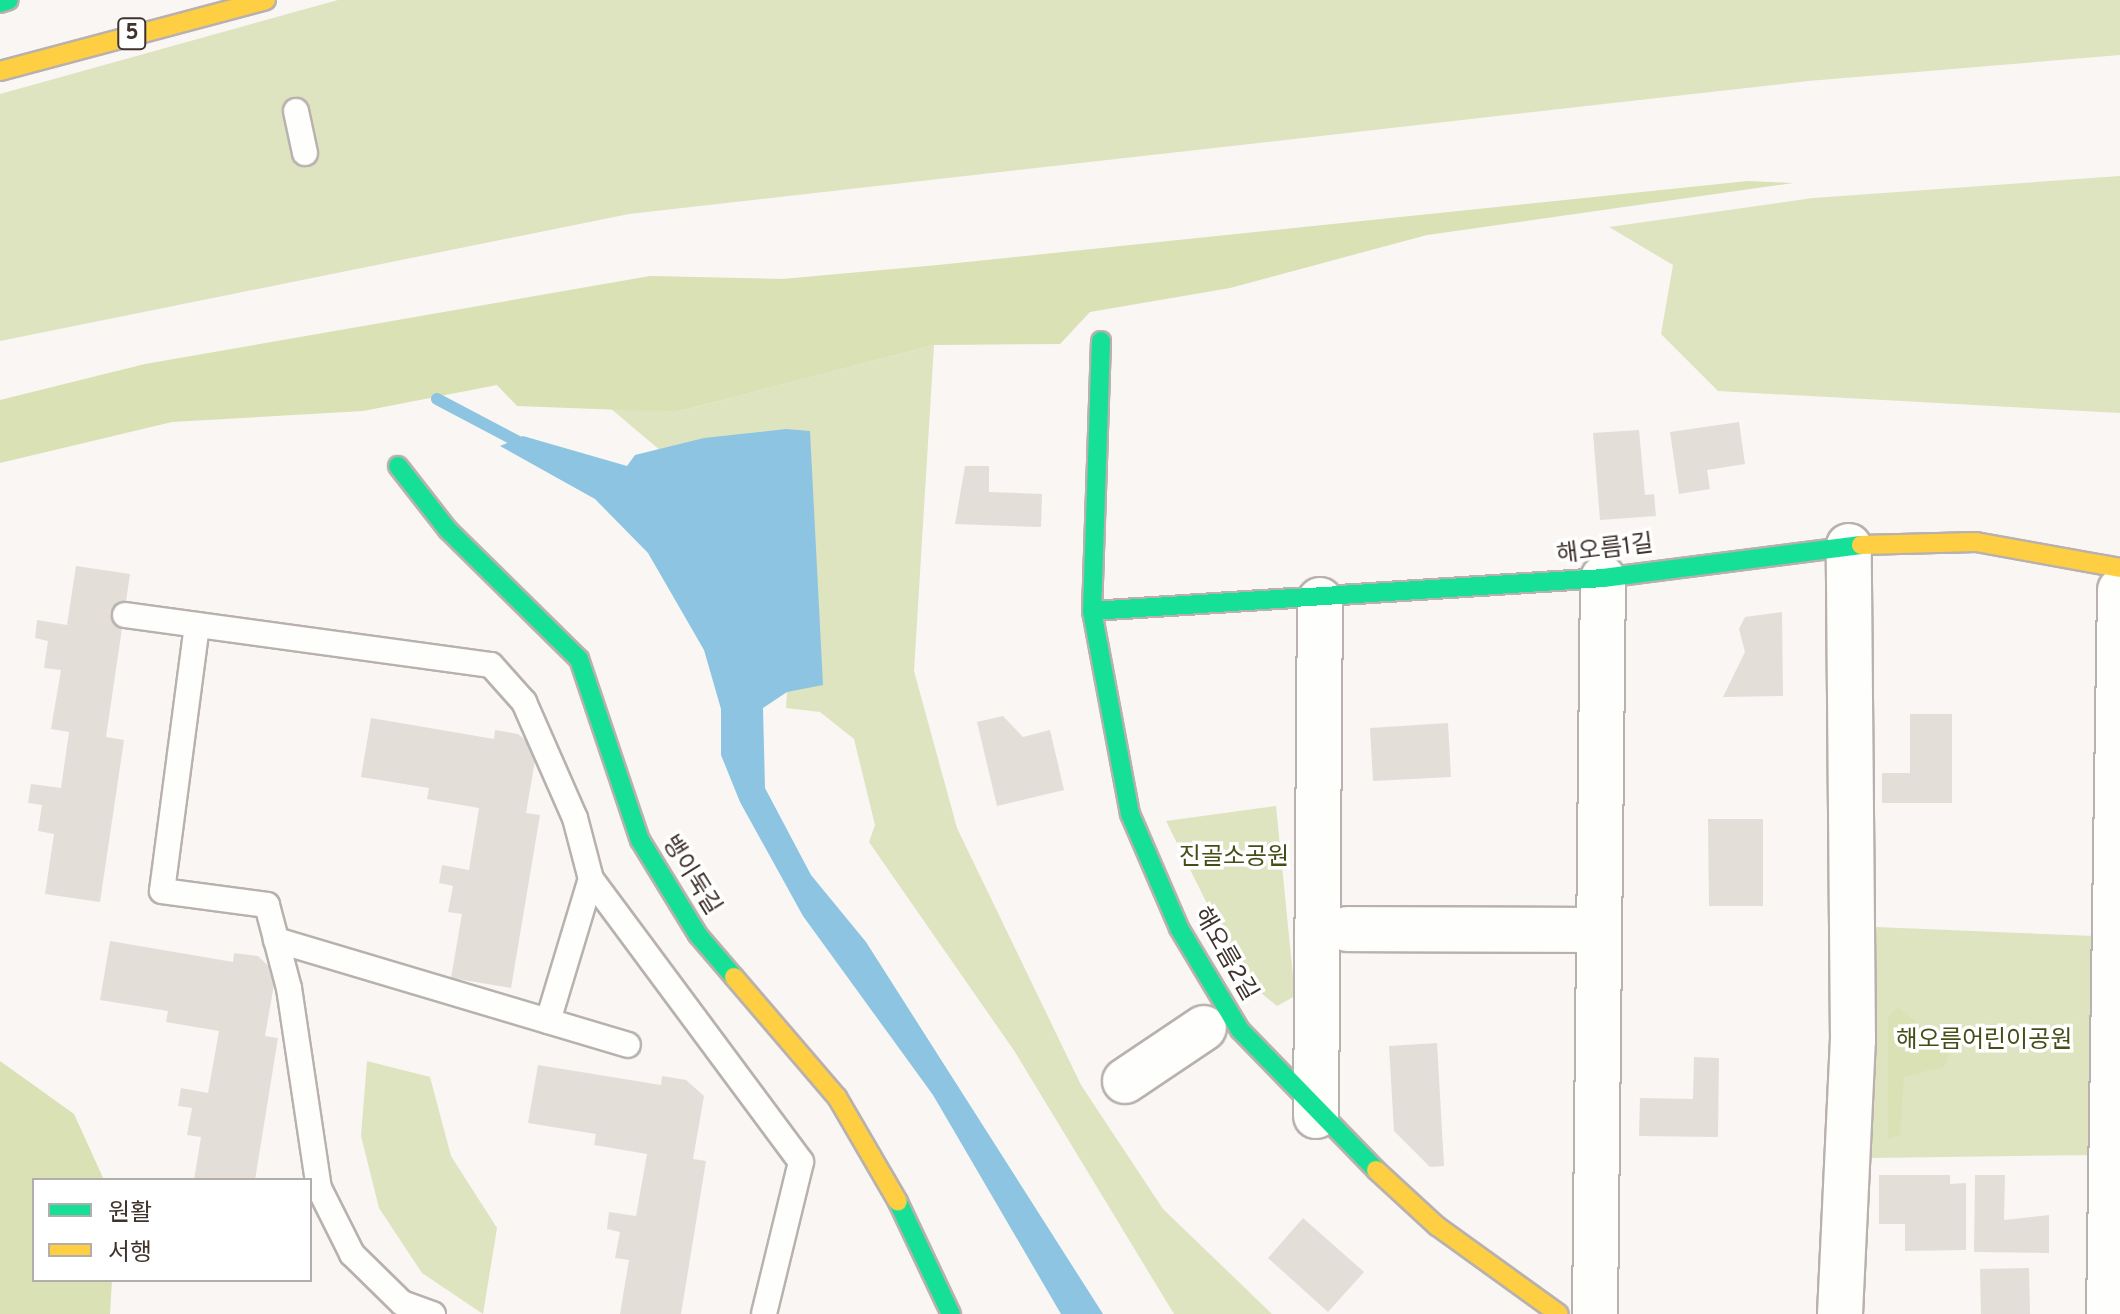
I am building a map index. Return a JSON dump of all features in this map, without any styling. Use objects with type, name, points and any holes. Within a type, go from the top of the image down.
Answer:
[{"type":"main road","points":[[0,3],[9,0]]},
{"type":"main road","name":"5","points":[[0,71],[266,0]]},
{"type":"main road","name":"해오름2길","points":[[1101,341],[1092,611],[1111,743],[1141,845],[1207,978],[1256,1048],[1316,1116],[1437,1226],[1559,1314]]},
{"type":"main road","name":"뱅이둑길","points":[[398,466],[448,530],[579,659],[640,840],[698,935],[837,1097],[870,1147],[951,1314]]},
{"type":"main road","name":"해오름1길","points":[[1092,611],[1320,600],[1603,578],[1849,546],[1976,542],[2120,568]]},
{"type":"street","points":[[1840,1314],[1853,1041],[1849,546]]},
{"type":"street","points":[[1595,1314],[1603,578]]},
{"type":"street","points":[[2109,1314],[2120,590]]},
{"type":"street","points":[[1316,1116],[1320,600]]},
{"type":"street","points":[[1347,929],[1582,930]]},
{"type":"street","points":[[1256,1048],[1294,1040],[1319,1022]]},
{"type":"street","points":[[1125,1081],[1204,1028]]},
{"type":"lane","points":[[296,111],[305,153]]},
{"type":"lane","points":[[125,615],[491,665],[524,702],[575,818],[591,879],[801,1162],[764,1314]]},
{"type":"lane","points":[[197,625],[162,891],[267,905],[276,940],[319,1188],[352,1254],[402,1303],[433,1314]]},
{"type":"lane","points":[[548,1021],[591,879]]},
{"type":"lane","points":[[276,940],[628,1045]]},
{"type":"green space","points":[[338,0],[2120,0],[2120,55],[1808,81],[629,214],[0,341],[0,94]]},
{"type":"green space","points":[[2120,176],[2120,413],[1718,391],[1661,334],[1673,265],[1609,227],[1813,198]]},
{"type":"green space","points":[[1748,181],[1793,183],[1427,235],[1230,288],[1090,312],[1060,344],[934,345],[676,412],[517,406],[497,385],[363,411],[172,422],[0,463],[0,400],[145,364],[650,276],[782,279]]},
{"type":"green space","points":[[934,345],[914,671],[957,828],[1081,1085],[1163,1209],[1272,1314],[1174,1314],[1015,1052],[869,842],[875,825],[854,739],[820,712],[786,708],[787,692],[673,448],[661,451],[610,408],[676,412]]},
{"type":"green space","name":"진골소공원","points":[[1276,806],[1295,996],[1277,1006],[1245,980],[1166,821]]},
{"type":"green space","name":"해오름어린이공원","points":[[1876,927],[2095,936],[2095,1155],[1871,1158]]},
{"type":"green space","points":[[1898,1007],[1950,1050],[1945,1066],[1904,1077],[1900,1135],[1888,1139],[1888,1017]]},
{"type":"green space","points":[[0,1061],[74,1114],[103,1178],[32,1178],[32,1282],[112,1282],[110,1314],[0,1314]]},
{"type":"green space","points":[[367,1061],[430,1077],[451,1156],[497,1228],[483,1314],[422,1273],[379,1208],[361,1136]]},
{"type":"water","points":[[786,429],[810,431],[823,685],[787,692],[763,708],[765,788],[811,875],[866,942],[1103,1314],[1061,1314],[933,1095],[803,916],[740,802],[721,755],[721,709],[704,650],[648,553],[595,499],[500,446],[523,436],[627,466],[635,455],[704,438]]},
{"type":"building","points":[[1739,422],[1745,464],[1707,470],[1710,489],[1679,494],[1670,432]]},
{"type":"building","points":[[1639,430],[1645,495],[1654,494],[1656,516],[1600,520],[1593,433]]},
{"type":"building","points":[[965,466],[989,466],[989,492],[1042,494],[1041,527],[955,524]]},
{"type":"building","points":[[76,566],[130,574],[106,737],[124,740],[100,902],[45,894],[54,834],[38,831],[42,805],[28,803],[31,784],[61,788],[69,732],[51,729],[61,670],[44,668],[48,641],[35,638],[37,620],[67,625]]},
{"type":"building","points":[[1782,612],[1783,696],[1723,697],[1745,652],[1739,629],[1745,617]]},
{"type":"building","points":[[1910,714],[1952,714],[1952,803],[1882,803],[1882,773],[1910,773]]},
{"type":"building","points":[[1003,716],[1023,737],[1050,730],[1064,790],[997,806],[977,722]]},
{"type":"building","points":[[371,718],[494,739],[495,730],[518,734],[537,749],[526,813],[540,815],[511,988],[451,978],[462,914],[448,912],[453,886],[439,883],[442,865],[469,870],[479,808],[427,799],[429,788],[361,777]]},
{"type":"building","points":[[1448,723],[1451,777],[1373,781],[1370,728]]},
{"type":"building","points":[[1708,819],[1763,819],[1763,906],[1709,906]]},
{"type":"building","points":[[110,941],[233,962],[234,953],[258,956],[276,973],[265,1036],[278,1038],[255,1178],[194,1178],[201,1137],[187,1135],[192,1108],[178,1106],[181,1088],[208,1093],[219,1031],[166,1022],[168,1011],[100,1000]]},
{"type":"building","points":[[1437,1043],[1444,1166],[1430,1167],[1394,1131],[1389,1046]]},
{"type":"building","points":[[1694,1057],[1719,1058],[1718,1137],[1639,1136],[1640,1098],[1693,1099]]},
{"type":"building","points":[[538,1065],[661,1085],[662,1076],[686,1080],[704,1096],[693,1159],[706,1161],[681,1314],[620,1314],[629,1260],[615,1258],[620,1232],[607,1229],[609,1212],[636,1216],[647,1154],[594,1145],[596,1134],[528,1123]]},
{"type":"building","points":[[1879,1175],[1950,1175],[1950,1184],[1966,1183],[1966,1250],[1905,1251],[1905,1224],[1879,1224]]},
{"type":"building","points":[[1975,1175],[2005,1175],[2004,1220],[2049,1215],[2049,1253],[1974,1252]]},
{"type":"building","points":[[1303,1218],[1364,1272],[1328,1312],[1268,1258]]},
{"type":"building","points":[[2029,1268],[2030,1314],[1981,1314],[1980,1269]]},
{"type":"waterway","points":[[437,399],[526,446]]},
{"type":"traffic: fast","points":[[0,3],[9,0]]},
{"type":"traffic: fast","points":[[1101,341],[1092,611],[1130,814],[1179,928],[1240,1030],[1376,1170]]},
{"type":"traffic: fast","points":[[398,466],[448,530],[579,659],[640,840],[698,935],[734,977]]},
{"type":"traffic: fast","points":[[1092,611],[1603,578],[1861,545]]},
{"type":"traffic: fast","points":[[898,1202],[951,1314]]},
{"type":"traffic: slow","points":[[0,71],[266,0]]},
{"type":"traffic: slow","points":[[1861,545],[1976,542],[2120,568]]},
{"type":"traffic: slow","points":[[734,977],[837,1097],[898,1202]]},
{"type":"traffic: slow","points":[[1376,1170],[1437,1226],[1559,1314]]}]
